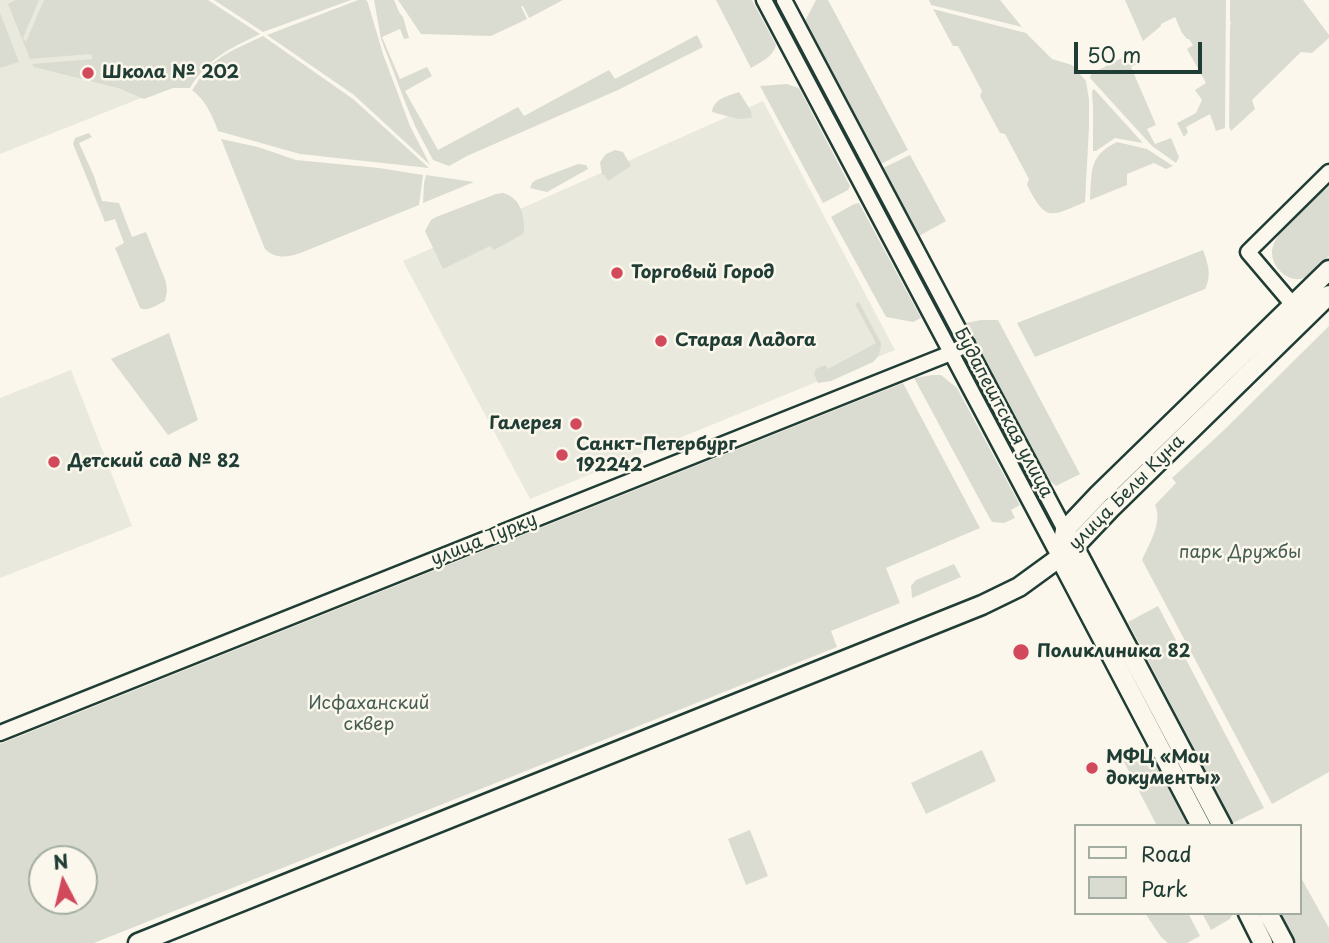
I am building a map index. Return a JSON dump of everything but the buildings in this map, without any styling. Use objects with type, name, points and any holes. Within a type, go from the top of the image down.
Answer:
[{"type":"street","name":"Будапештская улица","points":[[764,0],[951,353],[1221,824]]},
{"type":"street","name":"Будапештская улица","points":[[784,0],[1065,530]]},
{"type":"street","points":[[1298,312],[1248,252],[1329,173]]},
{"type":"street","name":"улица Белы Куна","points":[[1067,553],[1298,312],[1329,270]]},
{"type":"street","name":"улица Белы Куна","points":[[1067,553],[1065,530],[1099,494],[1298,312],[1329,295]]},
{"type":"street","name":"улица Турку","points":[[0,733],[951,353],[967,344]]},
{"type":"street","name":"Будапештская улица","points":[[1067,553],[1200,824]]},
{"type":"street","points":[[138,943],[982,605],[1019,587],[1067,553]]},
{"type":"street","points":[[1249,915],[1263,943]]},
{"type":"street","points":[[1269,915],[1284,943]]},
{"type":"shaded area","name":"Школа № 202","points":[[0,0],[206,0],[168,28],[179,83],[0,154]]},
{"type":"shaded area","points":[[763,101],[895,350],[530,499],[403,261]]},
{"type":"shaded area","name":"Детский сад № 82","points":[[71,370],[132,526],[0,578],[0,398]]},
{"type":"green space","points":[[16,0],[39,0],[23,38],[26,42],[44,0],[208,0],[260,34],[212,62],[190,88],[173,88],[144,99],[118,88],[34,67],[32,64],[93,59],[91,54],[30,59],[8,4]]},
{"type":"green space","points":[[214,0],[351,0],[263,32]]},
{"type":"green space","points":[[358,0],[366,0],[368,3],[383,54],[410,126],[430,165],[354,95],[267,35]]},
{"type":"green space","points":[[374,0],[394,0],[403,17],[409,38],[404,39],[400,29],[382,37],[400,79],[427,67],[432,76],[405,91],[438,150],[518,107],[524,116],[609,70],[615,79],[697,35],[703,47],[618,90],[449,166],[433,160],[416,128],[381,39]]},
{"type":"green space","points":[[398,0],[563,0],[529,18],[521,6],[527,19],[491,36],[421,34]]},
{"type":"green space","points":[[716,0],[752,0],[776,45],[769,56],[751,68]]},
{"type":"green space","points":[[816,0],[828,0],[908,150],[881,164],[805,21]]},
{"type":"green space","points":[[929,0],[1000,0],[1022,27],[931,5]]},
{"type":"green space","points":[[1125,0],[1226,0],[1225,128],[1216,131],[1210,114],[1186,127],[1188,132],[1184,137],[1177,123],[1196,113],[1202,100],[1195,90],[1206,83],[1187,49],[1193,45],[1182,33],[1175,17],[1161,24],[1143,41]]},
{"type":"green space","points":[[1230,0],[1303,0],[1329,35],[1312,53],[1301,52],[1252,100],[1255,109],[1231,131],[1229,126]]},
{"type":"green space","points":[[933,9],[1026,33],[1052,59],[1072,65],[1086,81],[1089,127],[1085,202],[1056,213],[1044,211],[1039,205],[1027,185],[1029,179],[1005,134],[1000,133],[980,96],[982,91],[958,46],[953,46]]},
{"type":"green space","points":[[0,13],[19,62],[0,68]]},
{"type":"green space","points":[[263,36],[353,99],[429,168],[300,154],[218,131],[208,109],[192,90],[204,72],[221,57]]},
{"type":"green space","points":[[1137,50],[1141,60],[1131,67],[1156,125],[1147,129],[1155,144],[1171,138],[1179,157],[1176,163],[1152,146],[1090,78],[1091,74]]},
{"type":"green space","points":[[787,84],[799,88],[850,186],[848,190],[823,203],[760,86]]},
{"type":"green space","points":[[1094,89],[1142,143],[1115,138],[1093,151]]},
{"type":"green space","points":[[739,92],[751,111],[752,118],[738,119],[712,112],[718,101]]},
{"type":"green space","points":[[89,133],[92,137],[79,143],[102,201],[119,203],[132,237],[146,232],[166,282],[165,301],[152,308],[140,308],[115,248],[124,243],[115,219],[105,222],[73,144],[75,138]]},
{"type":"green space","points":[[221,139],[258,147],[296,160],[423,175],[419,205],[303,252],[288,256],[274,255],[265,249]]},
{"type":"green space","points":[[1117,142],[1147,149],[1173,166],[1166,169],[1154,163],[1127,174],[1127,185],[1090,200],[1096,159]]},
{"type":"green space","points":[[615,150],[623,152],[631,166],[608,181],[604,174],[602,175],[600,162],[606,154]]},
{"type":"green space","points":[[910,155],[946,221],[919,236],[883,168]]},
{"type":"green space","points":[[578,164],[586,165],[588,169],[547,192],[530,188],[536,180]]},
{"type":"green space","points":[[426,175],[474,182],[423,203]]},
{"type":"green space","points":[[1329,186],[1329,256],[1305,278],[1288,277],[1274,263],[1272,253],[1276,239],[1306,206]]},
{"type":"green space","points":[[503,193],[514,198],[520,208],[524,219],[524,232],[494,250],[490,246],[443,269],[425,231],[431,220]]},
{"type":"green space","points":[[859,203],[921,318],[913,322],[886,317],[831,217]]},
{"type":"green space","points":[[1203,250],[1209,274],[1205,289],[1035,357],[1017,323]]},
{"type":"green space","points":[[859,302],[881,343],[878,356],[873,362],[831,381],[818,383],[814,374],[816,369],[825,365],[828,369],[876,343],[855,304]]},
{"type":"green space","points":[[998,320],[1080,474],[1056,486],[1049,480],[966,323]]},
{"type":"green space","name":"парк Дружбы","points":[[1329,326],[1329,772],[1272,804],[1142,560],[1156,526],[1155,505],[1176,483],[1172,478]]},
{"type":"green space","points":[[169,333],[198,420],[168,435],[111,359]]},
{"type":"green space","points":[[941,375],[957,388],[1020,505],[1011,510],[1015,518],[1004,523],[992,522],[914,378]]},
{"type":"green space","name":"Исфаханский сквер","points":[[903,383],[980,528],[886,568],[900,603],[831,631],[837,647],[94,943],[0,943],[0,744]]},
{"type":"green space","points":[[954,564],[961,577],[912,598],[911,586],[916,580]]},
{"type":"green space","points":[[1158,606],[1264,808],[1233,823],[1128,622]]},
{"type":"green space","points":[[1148,745],[1190,824],[1156,824],[1122,758]]},
{"type":"green space","points":[[982,750],[996,781],[926,814],[911,783]]},
{"type":"green space","points":[[750,830],[768,876],[746,885],[728,839]]},
{"type":"green space","points":[[1301,878],[1329,928],[1329,943],[1296,943],[1281,915],[1301,915]]},
{"type":"green space","points":[[1146,915],[1189,915],[1200,936],[1187,943],[1168,943]]},
{"type":"green space","points":[[1203,915],[1232,915],[1230,919],[1211,930]]},
{"type":"place","name":"Школа № 202","points":[[88,73]]},
{"type":"place","name":"Торговый Город","points":[[617,273]]},
{"type":"place","name":"Старая Ладога","points":[[661,341]]},
{"type":"place","name":"Галерея","points":[[576,424]]},
{"type":"place","name":"Санкт-Петербург 192242","points":[[562,455]]},
{"type":"place","name":"Детский сад № 82","points":[[54,462]]},
{"type":"place","name":"Поликлиника 82","points":[[1021,652]]},
{"type":"place","name":"МФЦ «Мои документы»","points":[[1092,768]]}]
